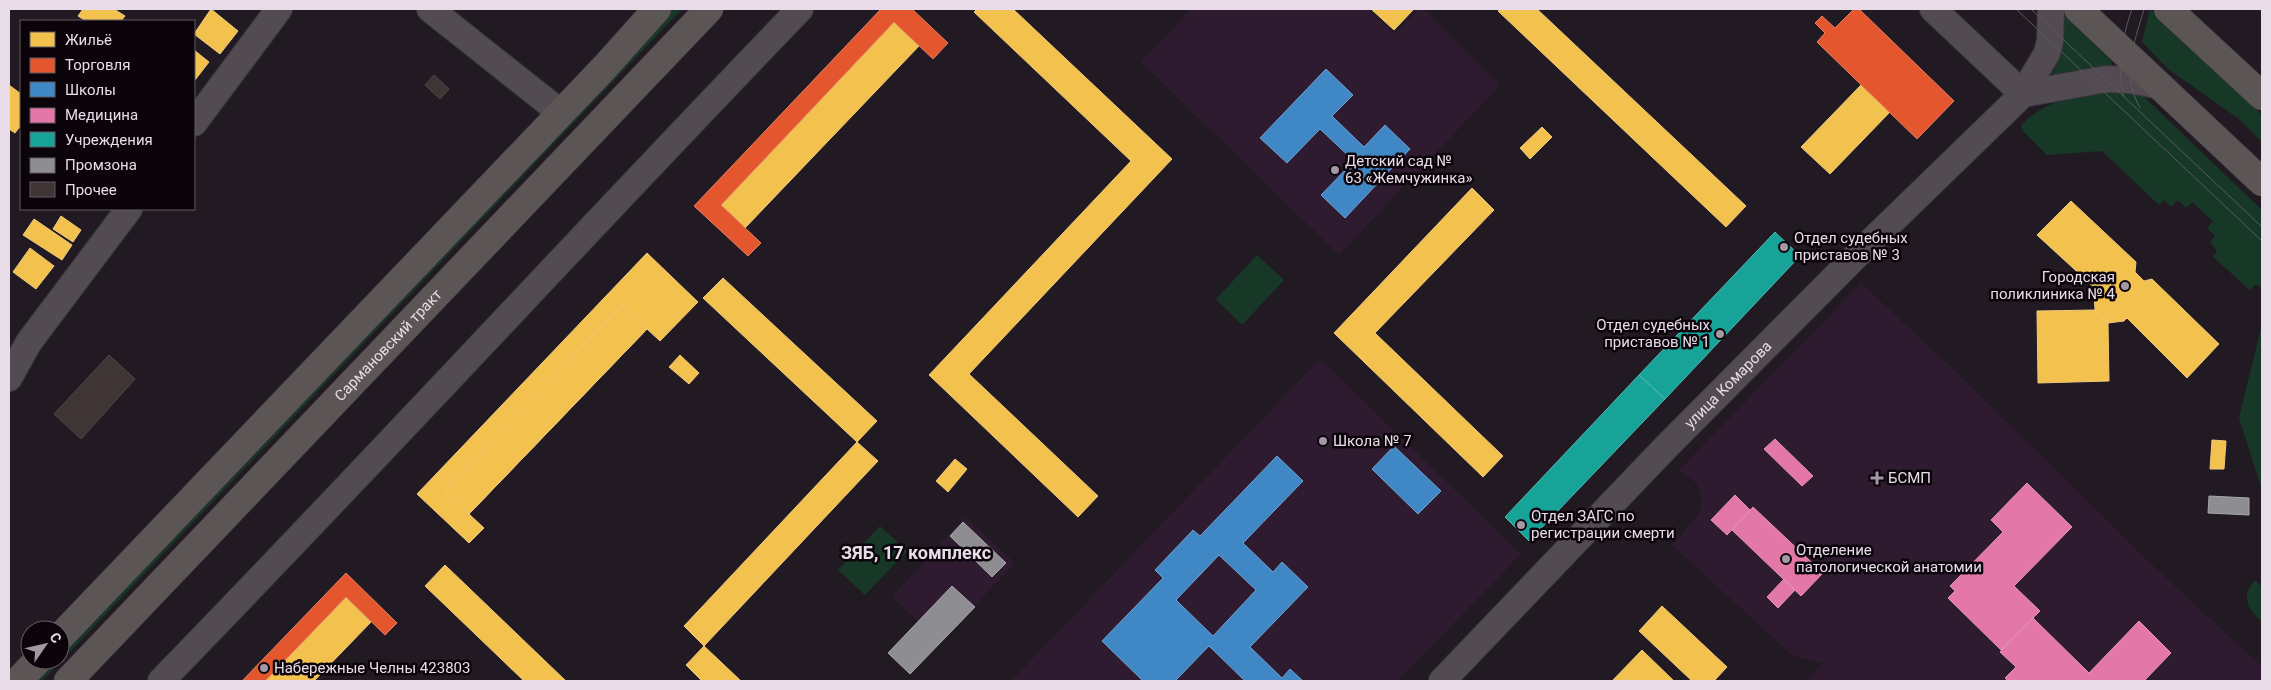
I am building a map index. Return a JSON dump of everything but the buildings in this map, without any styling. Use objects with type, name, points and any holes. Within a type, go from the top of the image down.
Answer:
[{"type":"main road","points":[[70,627],[561,113],[657,9]]},
{"type":"main road","name":"Сармановский тракт","points":[[68,681],[708,9]]},
{"type":"main road","points":[[2078,9],[2262,182]]},
{"type":"main road","points":[[2168,9],[2262,96]]},
{"type":"main road","points":[[18,681],[28,670]]},
{"type":"street","points":[[195,122],[279,9]]},
{"type":"street","points":[[430,9],[561,113]]},
{"type":"street","points":[[161,681],[330,507],[615,202],[800,9]]},
{"type":"street","points":[[1933,9],[2023,94],[2106,79],[2129,80],[2161,86]]},
{"type":"street","name":"улица Комарова","points":[[1442,681],[1681,432],[1855,257],[2023,94],[2047,53],[2050,41],[2051,9]]},
{"type":"street","points":[[9,378],[29,342],[128,210]]},
{"type":"shaded area","name":"Детский сад № 63 «Жемчужинка»","points":[[1191,9],[1367,9],[1395,34],[1418,9],[1424,9],[1500,85],[1339,255],[1141,62]]},
{"type":"shaded area","name":"БСМП","points":[[1861,283],[1953,369],[2147,560],[2262,667],[2262,681],[1806,681],[1823,663],[1793,656],[1672,545],[1699,514],[1701,508],[1701,493],[1696,483],[1679,470]]},
{"type":"shaded area","name":"Школа № 7","points":[[1320,359],[1521,554],[1398,681],[1011,681]]},
{"type":"shaded area","points":[[965,517],[1015,563],[910,674],[888,653],[918,621],[892,597]]},
{"type":"green space","points":[[670,9],[682,9],[70,652],[70,639]]},
{"type":"green space","points":[[2150,9],[2262,115],[2262,142],[2239,119],[2168,69],[2142,42]]},
{"type":"green space","points":[[2060,12],[2112,61],[2111,71],[2051,78],[2059,55]]},
{"type":"green space","points":[[2096,91],[2140,93],[2262,210],[2262,289],[2256,284],[2250,290],[2213,257],[2217,251],[2210,242],[2215,236],[2207,228],[2213,221],[2192,202],[2186,208],[2178,200],[2171,207],[2164,200],[2159,205],[2102,151],[2047,155],[2023,131],[2021,125],[2047,106]]},
{"type":"green space","points":[[1257,255],[1284,280],[1242,325],[1216,299]]},
{"type":"green space","points":[[2262,324],[2262,490],[2239,418]]},
{"type":"green space","points":[[880,526],[907,551],[865,595],[838,570]]},
{"type":"green space","points":[[2255,580],[2262,587],[2262,622],[2250,607],[2247,597],[2250,586]]},
{"type":"green space","points":[[41,670],[52,670],[42,681],[31,681]]},
{"type":"tram line","points":[[2016,9],[2262,241]]},
{"type":"tram line","points":[[2031,9],[2262,227]]},
{"type":"tram line","points":[[2124,97],[2120,63],[2125,31],[2132,9]]},
{"type":"tram line","points":[[2140,108],[2134,95],[2130,71],[2133,47],[2144,9]]},
{"type":"place","name":"Детский сад № 63 «Жемчужинка»","points":[[1335,170]]},
{"type":"place","name":"Отдел судебных приставов № 3","points":[[1784,247]]},
{"type":"place","name":"Городская поликлиника № 4","points":[[2125,286]]},
{"type":"place","name":"Отдел судебных приставов № 1","points":[[1720,334]]},
{"type":"place","name":"Школа № 7","points":[[1323,441]]},
{"type":"place","name":"БСМП","points":[[1877,478]]},
{"type":"place","name":"Отдел ЗАГС по регистрации смерти","points":[[1521,525]]},
{"type":"place","name":"Отделение патологической анатомии","points":[[1786,559]]},
{"type":"place","name":"Набережные Челны 423803","points":[[264,668]]},
{"type":"district","name":"ЗЯБ, 17 комплекс","points":[[916,553]]}]
